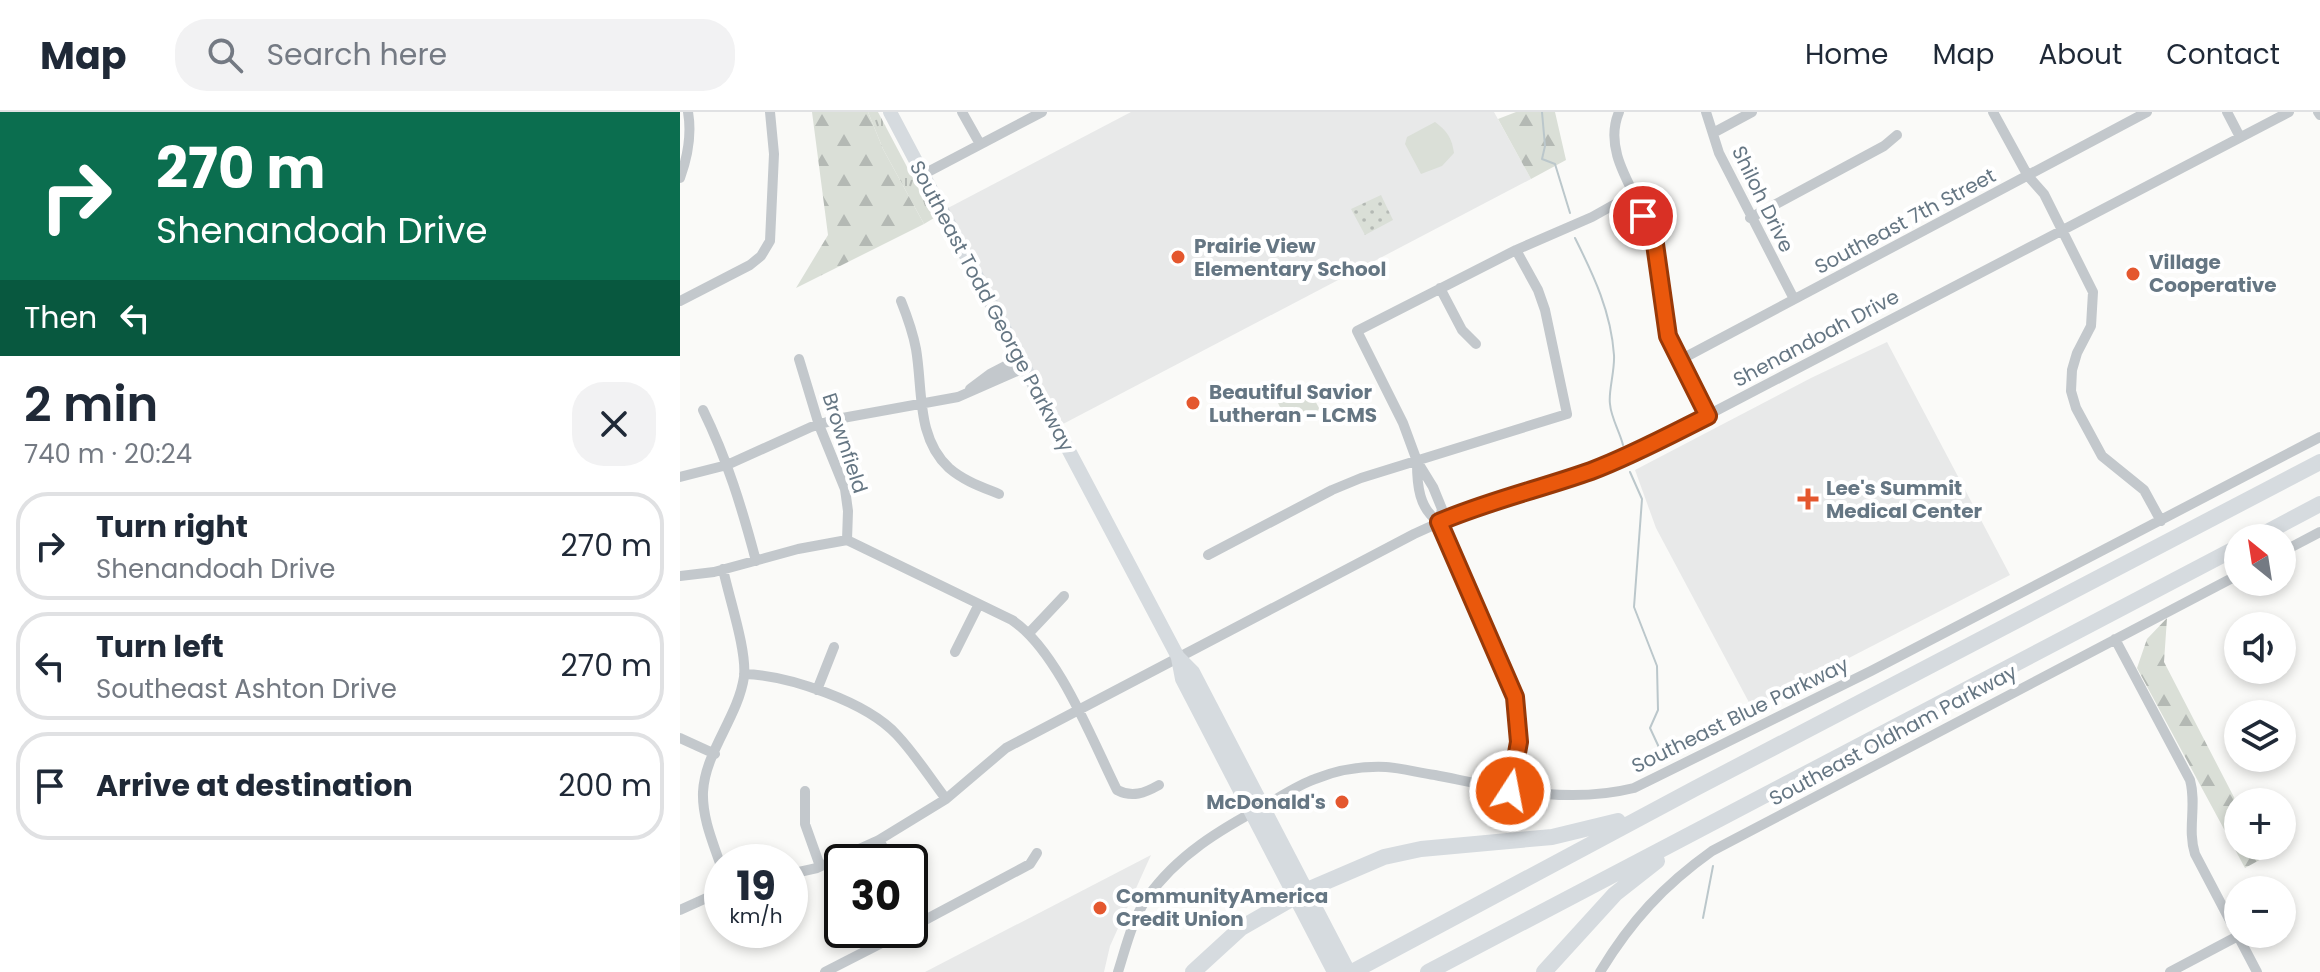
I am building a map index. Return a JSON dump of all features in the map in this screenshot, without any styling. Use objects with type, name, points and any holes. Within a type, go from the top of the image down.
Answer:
[{"type":"highway","points":[[1351,972],[2320,462]]},
{"type":"highway","points":[[2282,524],[2320,504]]},
{"type":"highway","points":[[1428,972],[2224,554]]},
{"type":"highway","points":[[1193,972],[1241,928],[1300,893],[1384,857],[1552,837],[1599,828],[1696,788]]},
{"type":"highway","points":[[1544,972],[1615,894],[1670,852],[1704,833],[1710,824]]},
{"type":"main road","name":"Southeast Todd George Parkway","points":[[890,112],[1178,657]]},
{"type":"main road","points":[[1178,657],[1193,672],[1330,951],[1334,972]]},
{"type":"main road","points":[[1330,951],[1351,972]]},
{"type":"street","points":[[680,178],[691,130],[688,112]]},
{"type":"street","points":[[680,301],[750,265],[761,256],[770,241],[774,154],[770,112]]},
{"type":"street","points":[[962,112],[980,144]]},
{"type":"street","points":[[922,175],[1042,112]]},
{"type":"street","points":[[1619,112],[1615,144],[1633,194],[1654,237],[1668,336],[1708,416]]},
{"type":"street","name":"Shiloh Drive","points":[[1706,112],[1719,153],[1794,299]]},
{"type":"street","points":[[1713,133],[1752,112]]},
{"type":"street","points":[[1993,112],[2030,178],[2044,194],[2093,292],[2091,326],[2072,370],[2071,391],[2076,408],[2102,456],[2144,490],[2161,521]]},
{"type":"street","name":"Southeast 7th Street","points":[[1680,360],[2030,178],[2147,112]]},
{"type":"street","points":[[2227,112],[2240,137]]},
{"type":"street","name":"Shenandoah Drive","points":[[808,869],[879,840],[946,799],[1006,748],[1439,522],[1480,505],[1590,471],[1639,451],[2289,112]]},
{"type":"street","points":[[1750,218],[1884,146],[1897,135]]},
{"type":"street","points":[[1510,791],[1519,742],[1515,697],[1439,522],[1428,515],[1418,490],[1417,461],[1403,423],[1357,331],[1633,194]]},
{"type":"street","points":[[1208,555],[1332,490],[1567,414],[1545,310],[1538,290],[1516,250]]},
{"type":"street","points":[[1440,288],[1462,330],[1476,344]]},
{"type":"street","points":[[901,301],[916,349],[921,406],[936,452],[962,478],[999,494]]},
{"type":"street","name":"Brownfield","points":[[799,359],[819,425],[845,489],[847,540]]},
{"type":"street","points":[[680,477],[727,465],[819,425],[958,397],[990,374],[1022,364]]},
{"type":"street","points":[[703,410],[737,489],[756,561]]},
{"type":"street","name":"Southeast Blue Parkway","points":[[1118,972],[1136,917],[1157,885],[1194,849],[1313,779],[1361,767],[1389,767],[1510,791],[1580,797],[1634,788],[1871,671],[2320,437]]},
{"type":"street","points":[[2296,545],[2320,532]]},
{"type":"street","points":[[680,576],[847,540],[1012,620],[1030,632],[1077,710],[1117,790],[1128,796],[1159,785]]},
{"type":"street","points":[[714,844],[705,816],[705,775],[740,693],[744,674],[743,655],[723,569]]},
{"type":"street","name":"Southeast Oldham Parkway","points":[[1600,972],[1622,936],[1645,909],[1677,876],[1712,851],[2224,582]]},
{"type":"street","points":[[1030,632],[1064,596]]},
{"type":"street","points":[[955,652],[979,604]]},
{"type":"street","points":[[2115,639],[2190,780],[2194,802],[2191,844],[2224,909]]},
{"type":"street","points":[[817,690],[834,647]]},
{"type":"street","points":[[744,674],[767,675],[817,690],[874,715],[896,734],[946,799]]},
{"type":"street","points":[[680,738],[715,754]]},
{"type":"street","points":[[805,791],[805,824],[820,866]]},
{"type":"street","points":[[879,840],[881,844]]},
{"type":"street","points":[[928,919],[1030,864],[1037,853]]},
{"type":"street","points":[[680,910],[704,899]]},
{"type":"street","points":[[2170,972],[2224,943]]},
{"type":"street","points":[[825,972],[871,948]]},
{"type":"street","points":[[2244,948],[2257,972]]},
{"type":"shaded area","name":"Prairie View Elementary School","points":[[1131,112],[1494,112],[1531,179],[1063,424],[948,208]]},
{"type":"shaded area","name":"Lee's Summit Medical Center","points":[[1887,342],[2010,575],[1752,708],[1656,528],[1635,470]]},
{"type":"shaded area","points":[[1151,855],[1110,946],[1104,972],[925,972]]},
{"type":"green space","points":[[812,112],[868,112],[883,149],[924,224],[796,288],[828,235]]},
{"type":"green space","points":[[868,112],[878,112],[934,218],[924,224],[883,149]]},
{"type":"green space","points":[[1516,112],[1555,112],[1566,160],[1531,179],[1498,119]]},
{"type":"green space","points":[[1435,122],[1448,135],[1454,153],[1442,166],[1421,174],[1405,144],[1407,137]]},
{"type":"green space","points":[[1381,195],[1393,220],[1365,235],[1351,209]]},
{"type":"green space","points":[[1306,384],[1319,408],[1317,414],[1289,426],[1278,403],[1290,388]]},
{"type":"green space","points":[[2167,618],[2164,662],[2229,788],[2224,788],[2224,829],[2137,668],[2147,639]]},
{"type":"green space","points":[[2241,860],[2260,860],[2245,868]]},
{"type":"waterway","points":[[1542,112],[1545,146],[1542,159],[1555,164],[1570,213]]},
{"type":"waterway","points":[[1575,238],[1595,280],[1609,324],[1614,355],[1610,404],[1623,445]]},
{"type":"waterway","points":[[1630,472],[1642,499],[1634,607],[1657,666],[1658,710],[1650,728],[1663,756]]},
{"type":"waterway","points":[[1703,918],[1713,866]]},
{"type":"place","name":"Prairie View Elementary School","points":[[1178,257]]},
{"type":"place","name":"Village Cooperative","points":[[2133,274]]},
{"type":"place","name":"Beautiful Savior Lutheran - LCMS","points":[[1193,403]]},
{"type":"place","name":"Lee's Summit Medical Center","points":[[1808,499]]},
{"type":"place","name":"McDonald's","points":[[1342,802]]},
{"type":"place","name":"CommunityAmerica Credit Union","points":[[1100,908]]},
{"type":"route","points":[[1510,791],[1519,742],[1515,697],[1439,522],[1480,505],[1590,471],[1639,451],[1708,416],[1668,336],[1654,237],[1643,216]]}]
